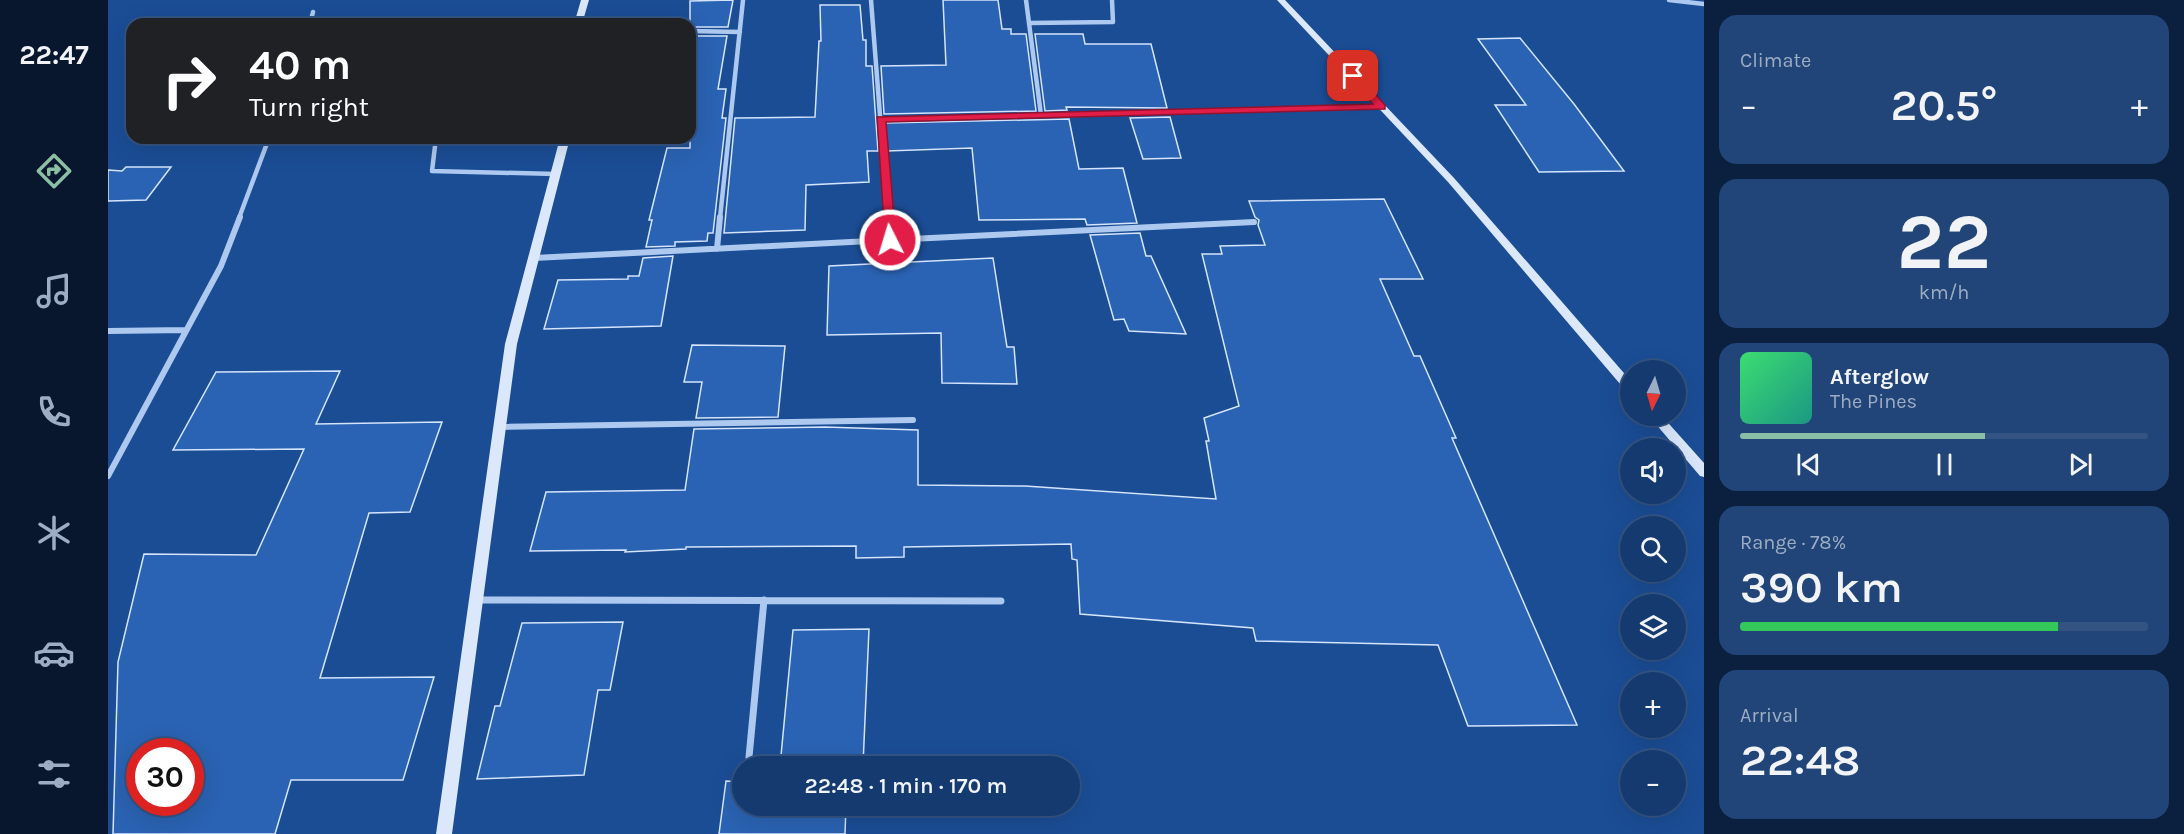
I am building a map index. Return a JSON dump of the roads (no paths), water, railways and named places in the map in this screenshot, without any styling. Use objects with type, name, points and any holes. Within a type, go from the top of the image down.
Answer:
[{"type":"street","points":[[580,18],[585,0]]},
{"type":"street","points":[[717,249],[743,0]]},
{"type":"street","points":[[871,0],[890,240]]},
{"type":"street","points":[[1026,0],[1041,115]]},
{"type":"street","points":[[1029,23],[1113,22],[1112,0]]},
{"type":"street","points":[[1281,0],[1451,180],[1620,376]]},
{"type":"street","points":[[1669,0],[1704,4]]},
{"type":"street","points":[[312,18],[313,12]]},
{"type":"street","points":[[696,31],[740,32]]},
{"type":"street","points":[[881,119],[1382,107]]},
{"type":"street","points":[[108,476],[221,266],[267,144]]},
{"type":"street","points":[[435,144],[432,171],[556,174]]},
{"type":"street","points":[[444,834],[511,344],[564,144]]},
{"type":"street","points":[[534,258],[1254,222]]},
{"type":"street","points":[[108,331],[186,330]]},
{"type":"street","points":[[500,427],[913,420]]},
{"type":"street","points":[[1663,426],[1704,472]]},
{"type":"street","points":[[476,600],[1001,601]]},
{"type":"street","points":[[749,756],[764,600]]}]
